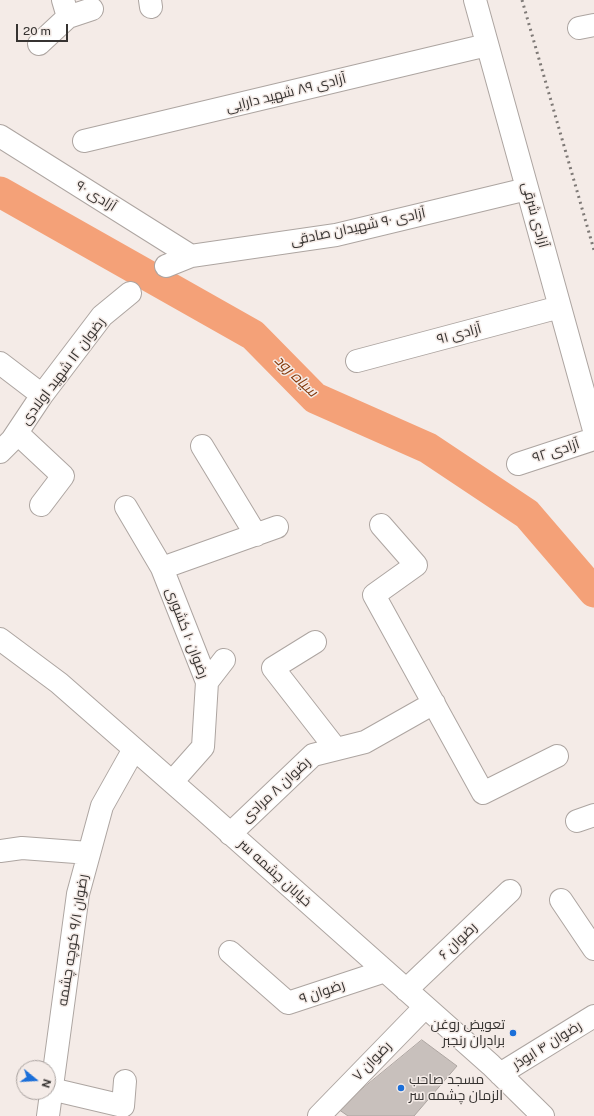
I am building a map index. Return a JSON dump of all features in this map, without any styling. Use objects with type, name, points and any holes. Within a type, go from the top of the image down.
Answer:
[{"type":"street","name":"آزادی شرقی","points":[[475,0],[594,430]]},
{"type":"street","points":[[39,44],[65,8],[92,9]]},
{"type":"street","name":"آزادی ۸۹ شهید دارایی","points":[[84,141],[487,45]]},
{"type":"street","name":"آزادی ۹۰","points":[[0,136],[191,256]]},
{"type":"street","name":"آزادی ۹۰ شهیدان صادقی","points":[[166,266],[191,256],[336,234],[527,189]]},
{"type":"street","name":"رضوان ۱۲ شهید اولادی","points":[[7,440],[102,316],[130,293]]},
{"type":"street","name":"آزادی ۹۱","points":[[357,362],[560,307]]},
{"type":"street","points":[[0,363],[42,396]]},
{"type":"street","name":"آزادی ۹۲","points":[[518,464],[594,439]]},
{"type":"street","points":[[7,440],[62,476],[41,504]]},
{"type":"street","points":[[202,446],[256,535]]},
{"type":"street","name":"رضوان ۱۰ کشوری","points":[[126,507],[162,568],[207,682],[203,747],[172,782]]},
{"type":"street","points":[[381,525],[416,565],[374,595],[483,793],[557,756]]},
{"type":"street","points":[[162,568],[277,527]]},
{"type":"street","name":"خیابان چشمه سر","points":[[0,640],[59,683],[172,782],[500,1074],[543,1116]]},
{"type":"street","points":[[314,642],[273,668],[336,750]]},
{"type":"street","points":[[207,682],[224,660]]},
{"type":"street","name":"رضوان ۸ مرادی","points":[[230,834],[313,755],[366,742],[434,703]]},
{"type":"street","name":"رضوان ۹/۱ کوچه چشمه","points":[[55,1060],[78,894],[102,806],[134,749]]},
{"type":"street","points":[[0,851],[22,848],[89,853]]},
{"type":"street","name":"رضوان ۶","points":[[406,990],[510,892]]},
{"type":"street","points":[[561,900],[594,949]]},
{"type":"street","name":"رضوان ۹","points":[[230,952],[288,1003],[385,971]]},
{"type":"street","name":"رضوان ۷","points":[[325,1114],[425,1007]]},
{"type":"street","name":"رضوان ۴ ابوذر","points":[[500,1074],[594,1016]]},
{"type":"street","points":[[56,1090],[123,1106],[125,1081]]},
{"type":"street","name":"رضوان ۹/۱ کوچه چشمه","points":[[48,1116],[50,1100]]},
{"type":"building","name":"مسجد صاحب الزمان چشمه سر","points":[[422,1040],[457,1066],[414,1116],[348,1116],[338,1109]]},
{"type":"waterway","name":"سیاه رود","points":[[0,192],[253,335],[315,398],[428,448],[527,514],[594,592]]},
{"type":"railway","points":[[522,0],[594,250]]},
{"type":"place","name":"تعویض روغن برادران رنجبر","points":[[513,1033]]},
{"type":"place","name":"مسجد صاحب الزمان چشمه سر","points":[[401,1088]]}]
